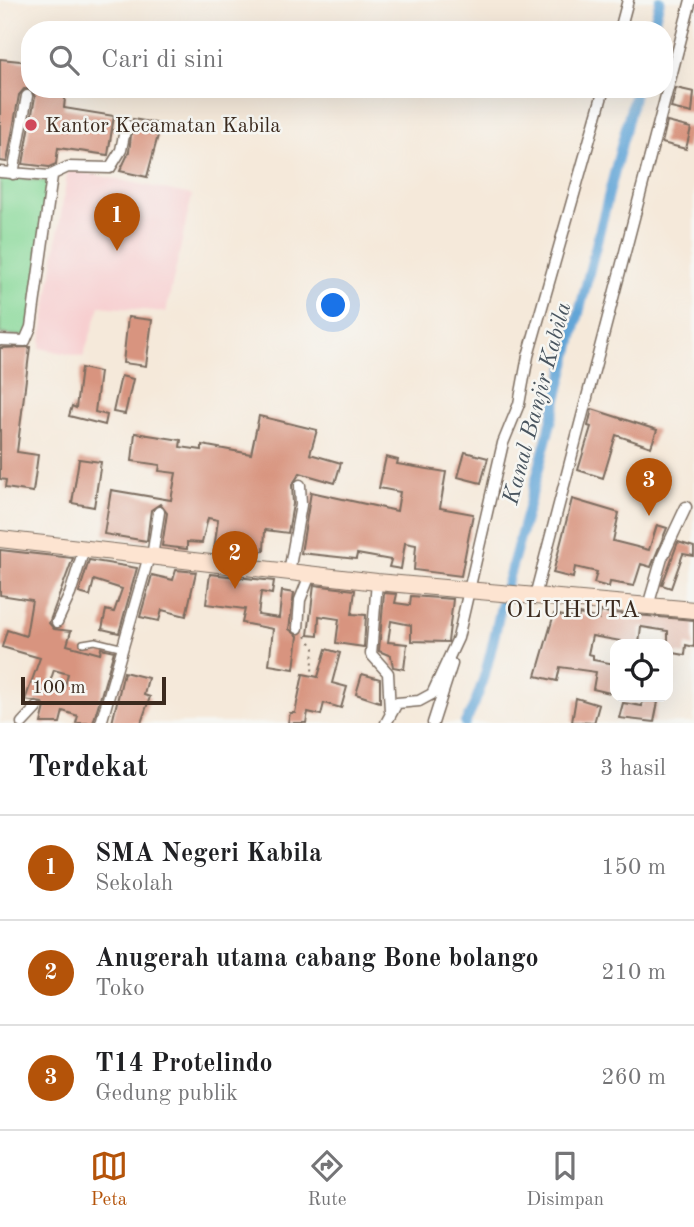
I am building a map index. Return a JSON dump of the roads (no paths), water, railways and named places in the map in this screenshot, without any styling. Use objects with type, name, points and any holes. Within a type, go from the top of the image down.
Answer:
[{"type":"main road","points":[[0,539],[377,582],[694,610]]},
{"type":"street","points":[[622,21],[628,0]]},
{"type":"street","points":[[673,68],[691,0]]},
{"type":"street","points":[[13,174],[27,98]]},
{"type":"street","points":[[433,723],[451,673],[503,443],[519,404],[528,356],[601,98]]},
{"type":"street","points":[[533,595],[665,98]]},
{"type":"street","points":[[0,172],[52,176],[68,167],[110,168],[123,143],[126,125]]},
{"type":"street","points":[[0,340],[25,341],[42,309],[52,176]]},
{"type":"street","points":[[289,572],[301,505],[300,485]]},
{"type":"street","points":[[648,606],[662,558],[686,508]]},
{"type":"street","points":[[101,723],[150,556],[159,512]]},
{"type":"street","points":[[57,622],[71,594],[85,549]]},
{"type":"street","points":[[298,628],[300,600],[310,575]]},
{"type":"street","points":[[377,582],[371,654],[388,673],[390,711],[386,723]]},
{"type":"street","points":[[390,711],[399,702],[417,702],[432,694],[454,651]]},
{"type":"street","points":[[22,723],[36,708]]},
{"type":"lane","points":[[83,643],[95,641],[124,648]]},
{"type":"waterway","name":"Kanal Banjir Kabila","points":[[654,21],[660,0]]},
{"type":"waterway","name":"Kanal Banjir Kabila","points":[[465,723],[486,671],[634,98]]},
{"type":"place","name":"Kantor Kecamatan Kabila","points":[[31,125]]},
{"type":"place","name":"SMA Negeri Kabila","points":[[117,251]]},
{"type":"place","name":"T14 Protelindo","points":[[649,516]]},
{"type":"place","name":"Anugerah utama cabang Bone bolango","points":[[235,589]]},
{"type":"district","name":"OLUHUTA","points":[[574,609]]}]
